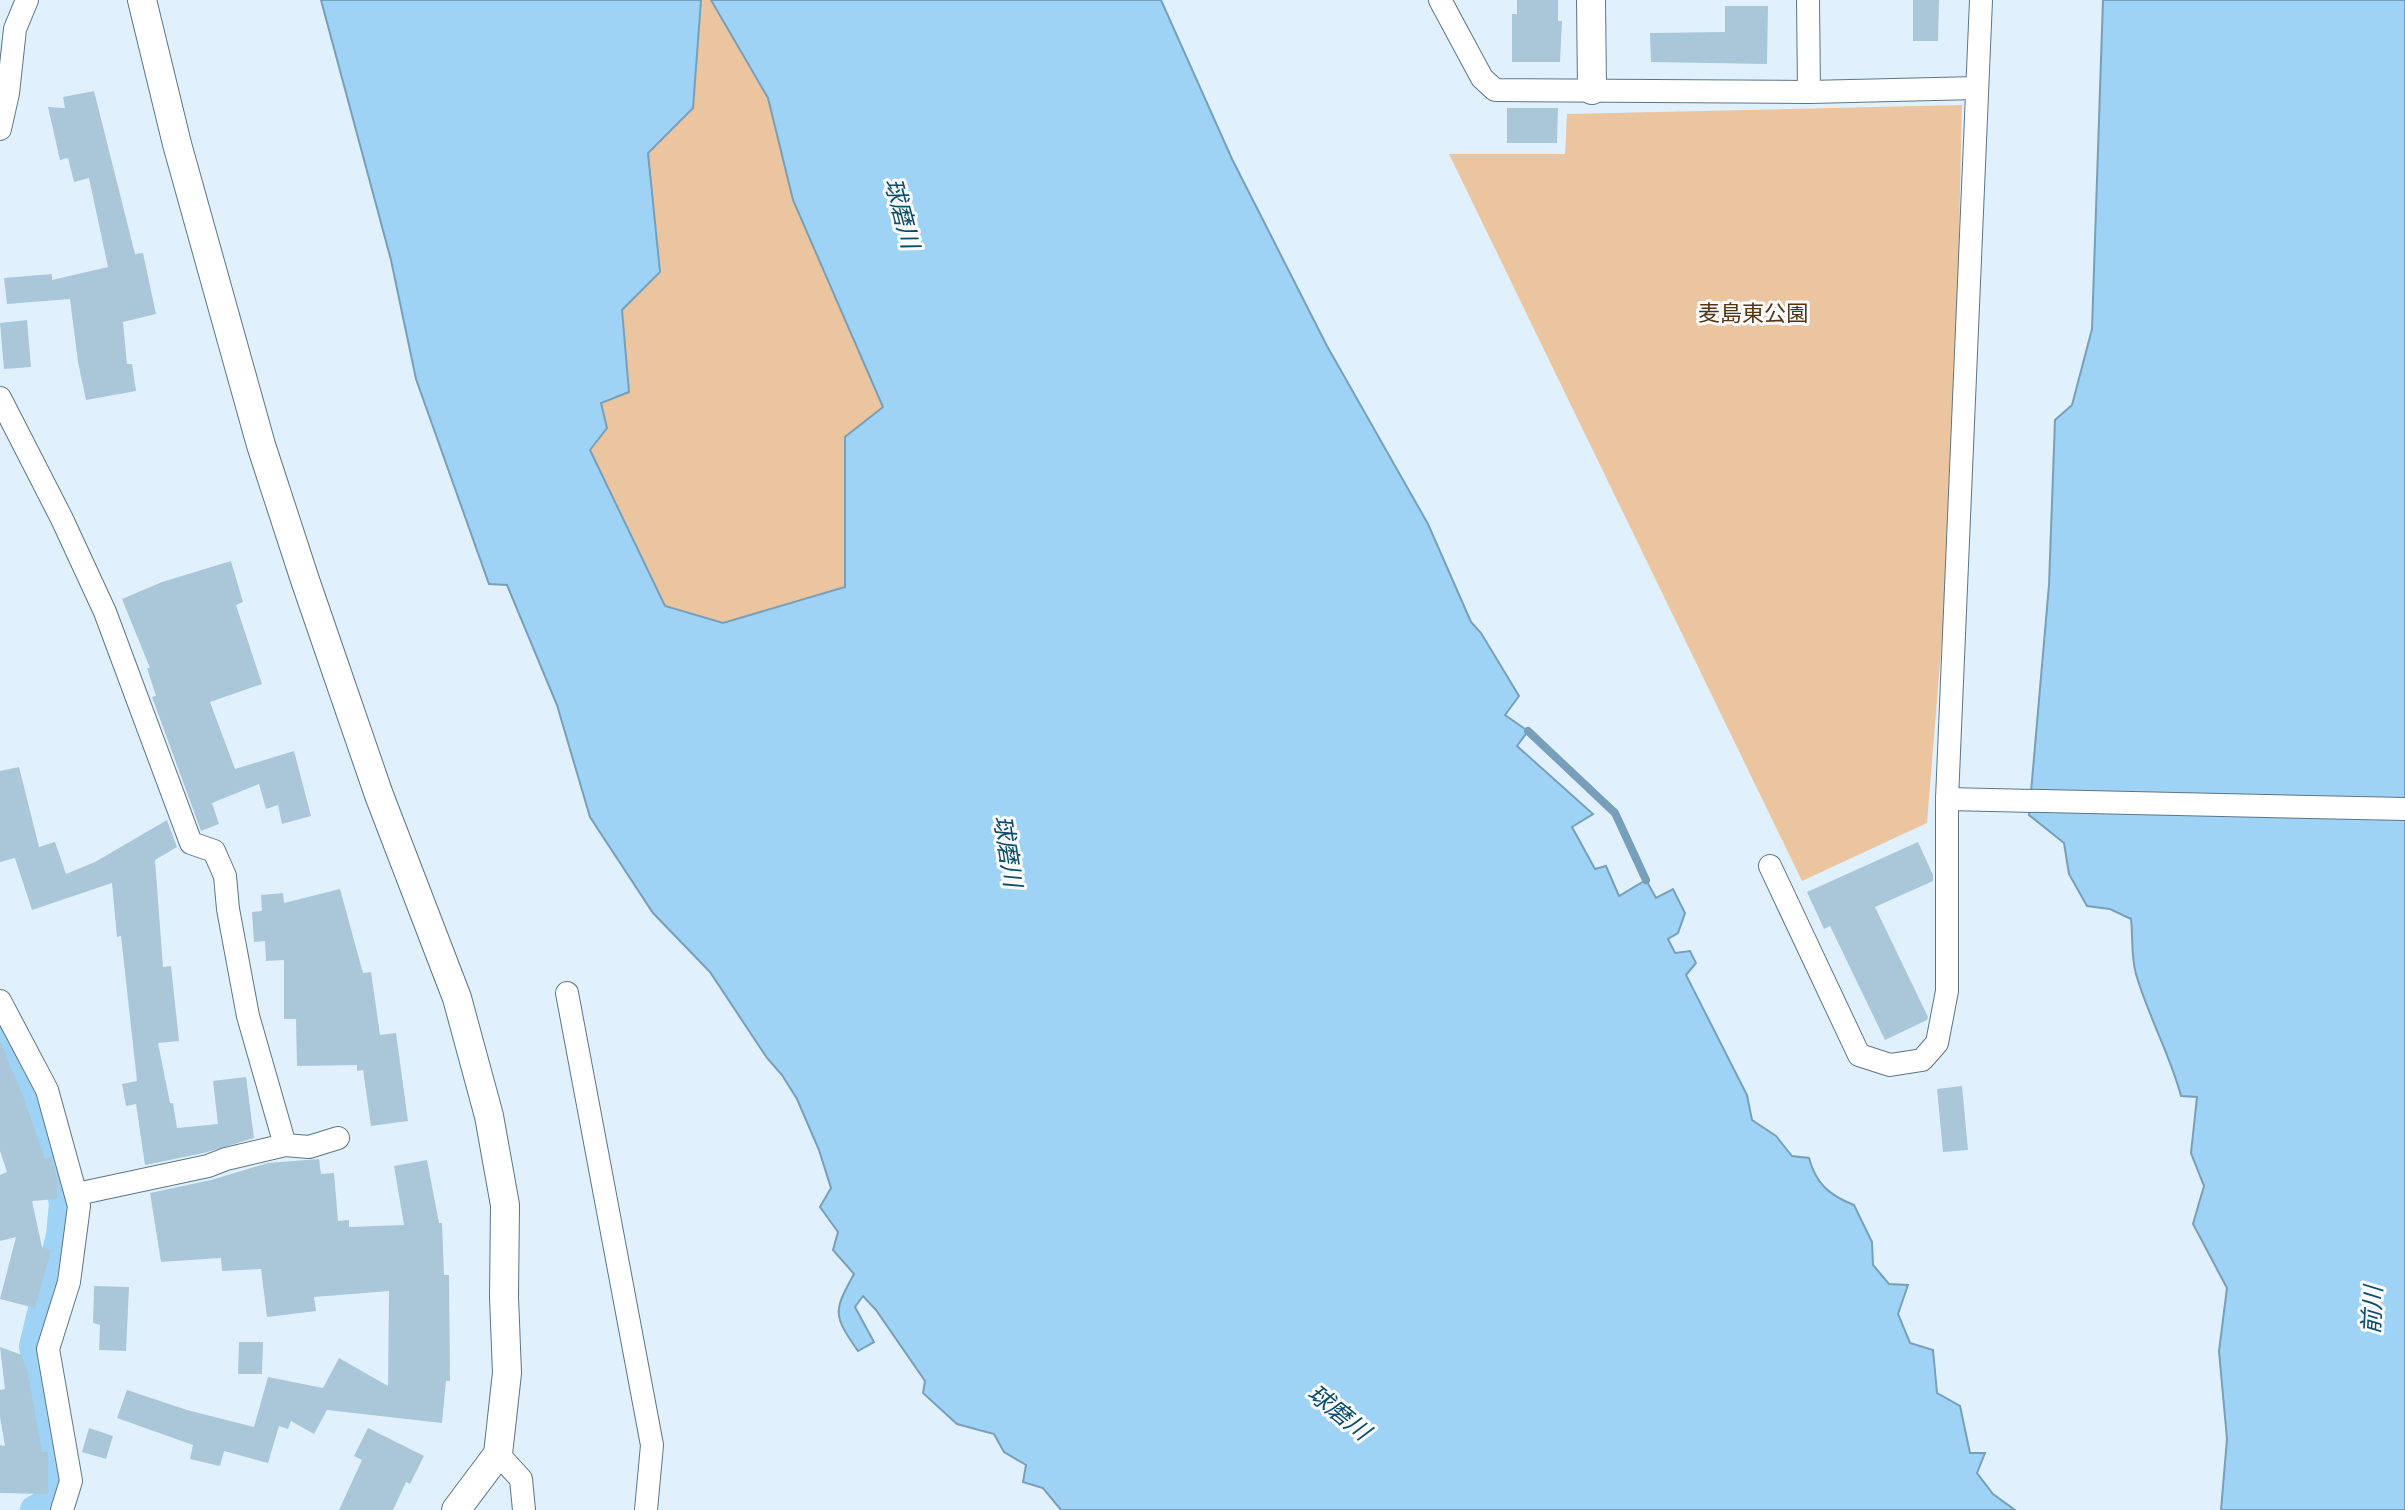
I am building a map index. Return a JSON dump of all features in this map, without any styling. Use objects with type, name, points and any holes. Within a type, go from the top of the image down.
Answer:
[{"type":"street","points":[[1,123],[8,93],[8,30],[27,0]]},
{"type":"street","points":[[142,0],[177,144],[261,445],[379,795],[457,998],[489,1116],[505,1205],[507,1373],[498,1454],[456,1510]]},
{"type":"street","points":[[1440,0],[1482,78],[1495,90],[1809,92],[1977,88]]},
{"type":"street","points":[[1591,0],[1592,90]]},
{"type":"street","points":[[1808,0],[1809,92]]},
{"type":"street","points":[[1770,866],[1859,1055],[1890,1065],[1922,1060],[1937,1043],[1947,991],[1947,799],[1981,0]]},
{"type":"street","points":[[0,398],[105,612],[191,843],[214,851],[225,876],[248,1016],[285,1145]]},
{"type":"street","points":[[1947,799],[2405,809]]},
{"type":"street","points":[[567,993],[652,1445],[646,1510]]},
{"type":"street","points":[[0,1001],[5,1027],[47,1090],[79,1206],[69,1282],[48,1349],[71,1481],[62,1510]]},
{"type":"street","points":[[77,1194],[208,1166],[285,1145],[309,1147],[338,1138]]},
{"type":"street","points":[[498,1454],[521,1479],[524,1510]]},
{"type":"green space","points":[[701,0],[711,0],[768,98],[793,200],[883,407],[845,437],[845,587],[723,623],[665,606],[590,450],[607,428],[601,403],[629,392],[622,310],[660,271],[648,152],[693,108]]},
{"type":"green space","name":"麦島東公園","points":[[1962,105],[1953,503],[1927,823],[1802,881],[1449,154],[1565,154],[1567,114]]},
{"type":"water","name":"球磨川","points":[[321,0],[701,0],[693,108],[648,153],[660,272],[622,310],[629,392],[601,403],[607,428],[590,450],[665,606],[723,623],[845,587],[845,437],[883,407],[793,200],[768,98],[711,0],[1161,0],[1232,159],[1327,346],[1428,524],[1471,622],[1481,633],[1519,696],[1505,715],[1528,731],[1517,746],[1593,814],[1572,827],[1595,869],[1606,866],[1619,896],[1646,880],[1656,898],[1673,889],[1685,913],[1678,933],[1668,939],[1675,953],[1690,951],[1696,963],[1686,975],[1747,1095],[1752,1120],[1776,1136],[1792,1156],[1809,1158],[1815,1175],[1825,1188],[1854,1205],[1872,1242],[1873,1265],[1889,1284],[1908,1285],[1898,1314],[1910,1343],[1933,1350],[1937,1393],[1960,1406],[1970,1453],[1985,1453],[1977,1473],[1993,1494],[2015,1510],[1061,1510],[1043,1488],[1023,1482],[1026,1465],[1004,1452],[994,1434],[957,1424],[923,1393],[925,1381],[863,1296],[855,1307],[874,1342],[858,1351],[840,1321],[839,1313],[842,1297],[854,1274],[833,1250],[838,1232],[820,1207],[831,1188],[797,1099],[710,972],[653,913],[590,817],[557,705],[507,585],[489,584],[416,379],[391,260]]},
{"type":"water","name":"前川","points":[[2103,0],[2405,0],[2405,1510],[2221,1510],[2227,1439],[2219,1351],[2227,1288],[2193,1224],[2204,1186],[2191,1153],[2197,1097],[2181,1096],[2141,990],[2134,967],[2131,919],[2110,909],[2087,906],[2069,874],[2064,843],[2029,815],[2049,585],[2055,420],[2072,405],[2092,329]]},
{"type":"building","points":[[1517,0],[1558,0],[1558,21],[1562,21],[1560,62],[1512,62],[1512,14],[1517,14]]},
{"type":"building","points":[[1913,0],[1939,0],[1938,41],[1913,41]]},
{"type":"building","points":[[1725,6],[1768,6],[1767,64],[1651,62],[1650,33],[1725,32]]},
{"type":"building","points":[[94,91],[135,254],[143,253],[156,314],[123,322],[127,364],[132,364],[136,391],[86,400],[70,299],[7,304],[4,278],[52,274],[52,280],[108,267],[89,178],[74,182],[68,158],[60,160],[48,107],[65,108],[63,97]]},
{"type":"building","points":[[1507,108],[1558,108],[1557,143],[1507,143]]},
{"type":"building","points":[[27,320],[31,367],[4,369],[0,323]]},
{"type":"building","points":[[231,561],[243,602],[236,605],[262,684],[210,702],[235,769],[294,751],[311,816],[282,824],[278,805],[266,809],[259,784],[212,803],[219,824],[201,831],[152,697],[156,696],[147,668],[150,668],[122,599],[162,582]]},
{"type":"building","points":[[19,767],[39,847],[55,842],[66,874],[95,862],[167,820],[177,847],[155,860],[163,967],[171,966],[179,1041],[158,1043],[170,1103],[173,1103],[177,1128],[218,1124],[213,1081],[246,1077],[254,1138],[204,1153],[145,1165],[136,1104],[126,1106],[122,1084],[137,1081],[112,883],[32,910],[15,858],[0,862],[0,771]]},
{"type":"building","points":[[1918,842],[1933,881],[1875,907],[1928,1017],[1885,1040],[1830,926],[1824,929],[1807,892]]},
{"type":"building","points":[[340,889],[363,973],[371,972],[380,1035],[396,1033],[408,1121],[371,1126],[363,1070],[357,1071],[357,1065],[297,1066],[296,1019],[284,1019],[284,960],[266,961],[265,941],[254,942],[252,912],[262,911],[261,895],[283,893],[284,903]]},
{"type":"building","points":[[0,1041],[45,1159],[51,1157],[57,1178],[57,1199],[32,1201],[42,1247],[51,1250],[35,1308],[0,1299],[16,1237],[0,1241],[0,1175],[7,1172],[0,1151]]},
{"type":"building","points":[[1962,1086],[1968,1150],[1943,1152],[1937,1089]]},
{"type":"building","points":[[319,1159],[321,1174],[334,1173],[338,1221],[349,1220],[349,1227],[404,1225],[394,1166],[427,1160],[439,1223],[442,1223],[444,1275],[449,1275],[450,1381],[446,1381],[442,1423],[327,1410],[314,1434],[291,1421],[288,1429],[279,1426],[268,1463],[224,1451],[220,1466],[190,1459],[193,1445],[117,1418],[127,1390],[187,1410],[254,1427],[268,1377],[323,1388],[339,1358],[388,1386],[389,1291],[314,1297],[316,1311],[267,1317],[261,1269],[222,1271],[221,1258],[161,1262],[150,1193],[211,1180],[268,1163]]},
{"type":"building","points":[[94,1286],[129,1287],[126,1351],[99,1350],[100,1325],[93,1323]]},
{"type":"building","points":[[239,1342],[263,1342],[262,1374],[238,1374]]},
{"type":"building","points":[[0,1347],[22,1355],[27,1368],[42,1452],[48,1452],[48,1494],[0,1493],[0,1445],[5,1446],[0,1417],[0,1390],[5,1389]]},
{"type":"building","points":[[89,1428],[113,1436],[106,1459],[82,1452]]},
{"type":"building","points":[[368,1428],[424,1456],[410,1484],[406,1482],[393,1510],[339,1510],[362,1460],[354,1456]]},
{"type":"waterway","points":[[1528,731],[1615,813],[1646,880]]},
{"type":"waterway","points":[[0,1028],[35,1087],[64,1204],[61,1235],[34,1346],[56,1475],[48,1500],[35,1510]]}]
